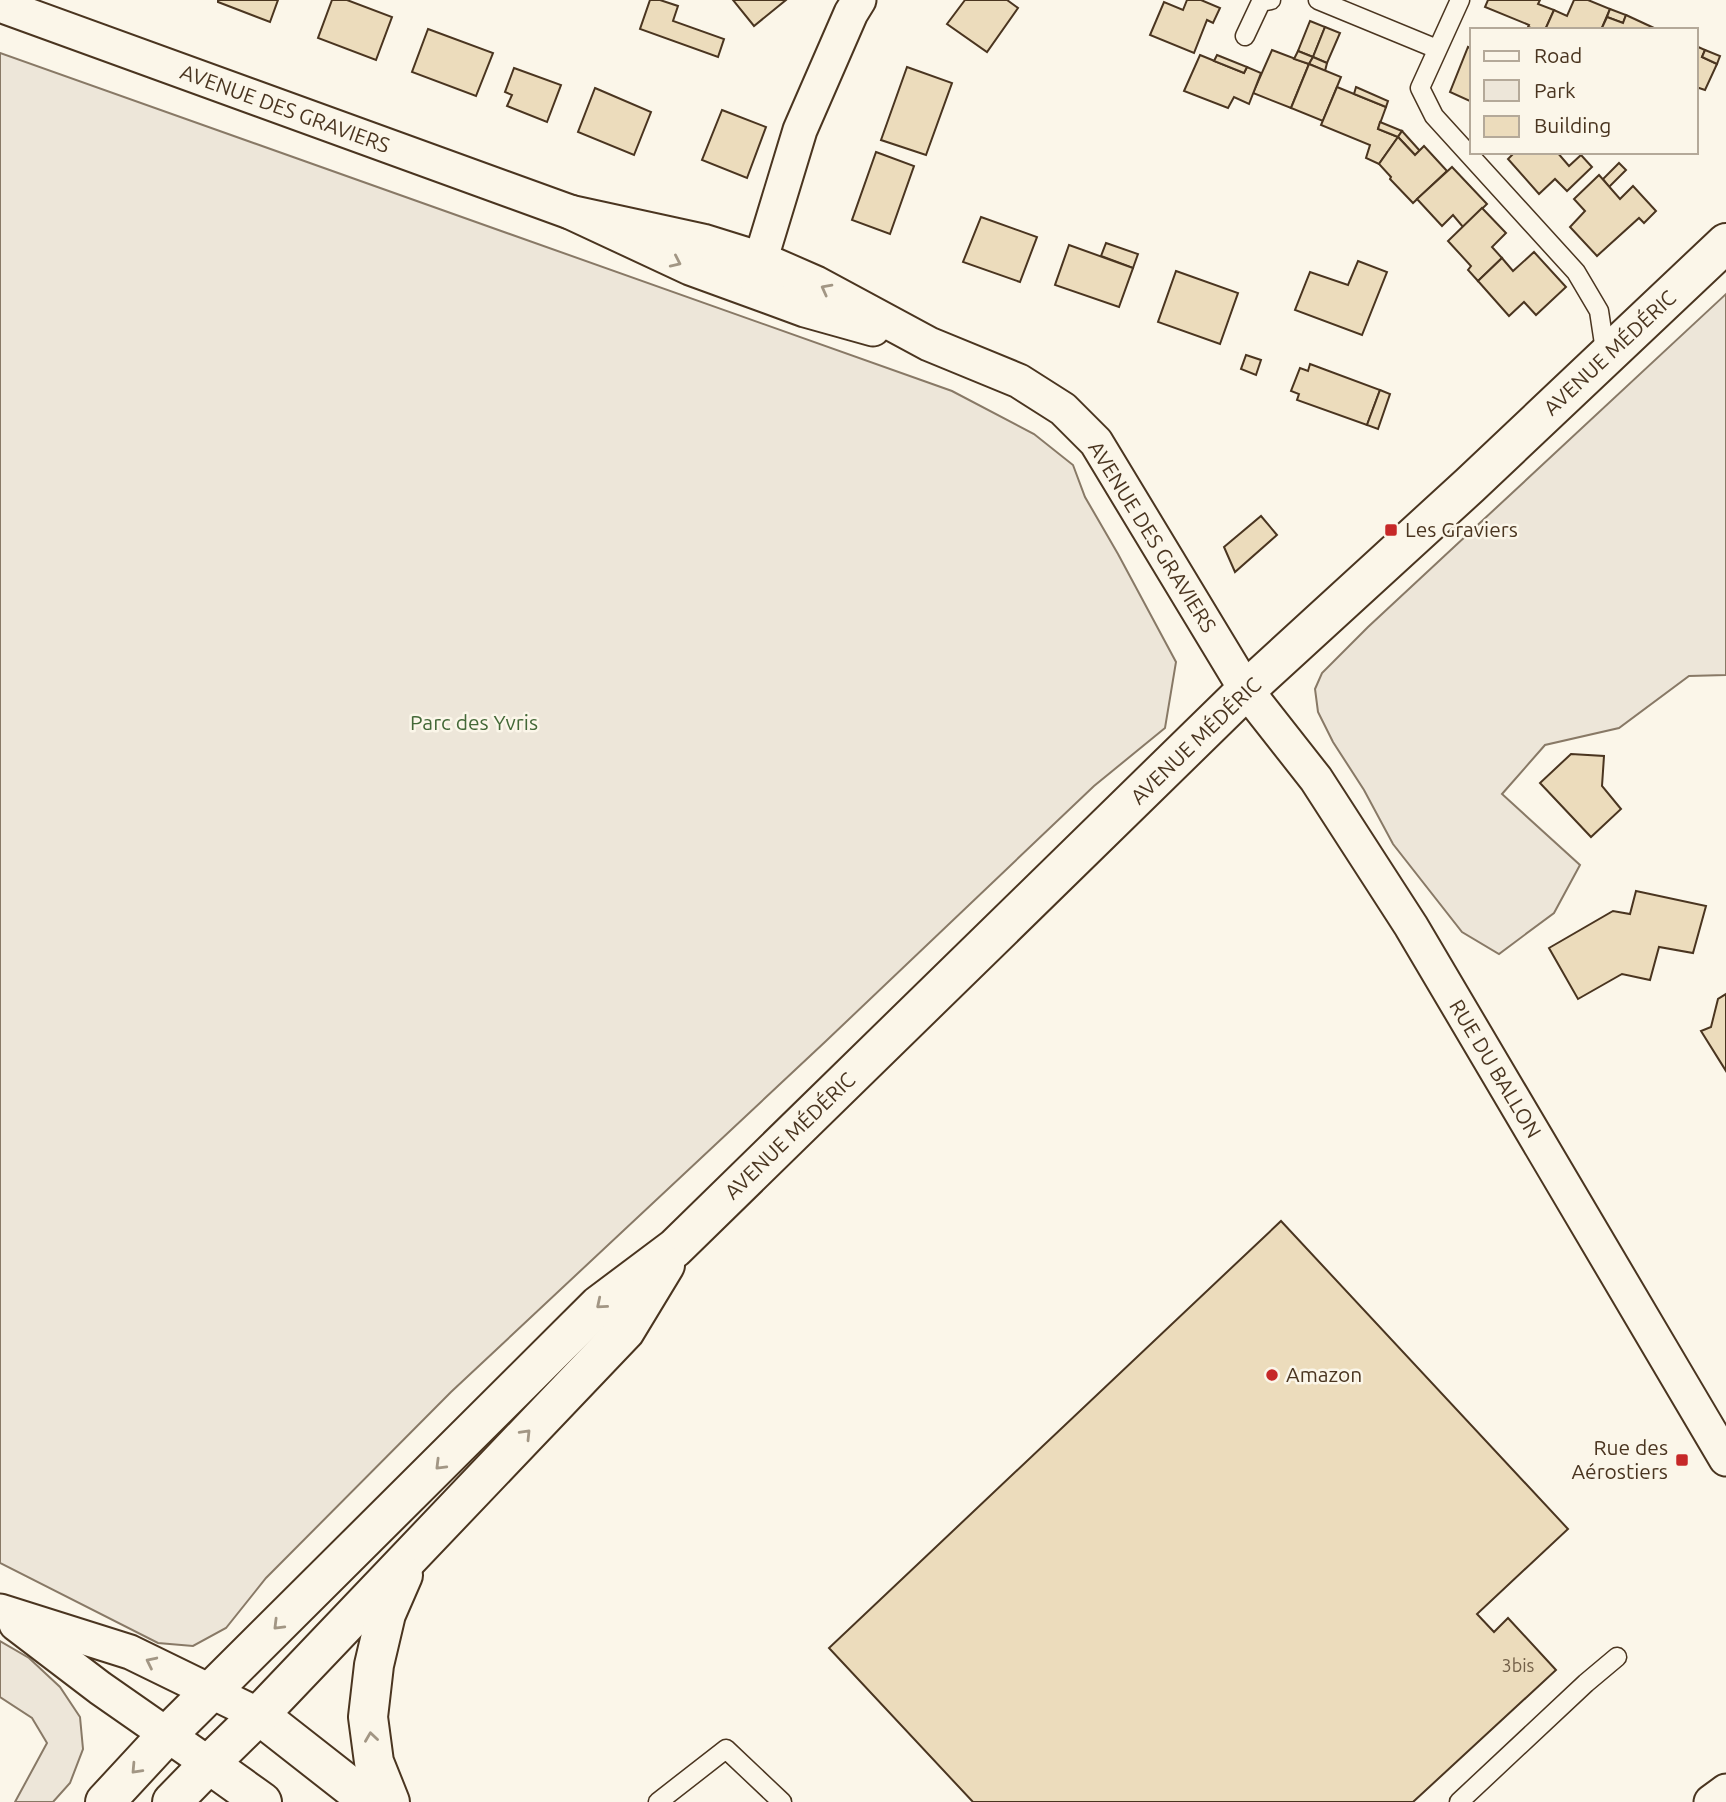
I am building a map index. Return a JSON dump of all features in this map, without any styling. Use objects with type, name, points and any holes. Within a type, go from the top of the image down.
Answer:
[{"type":"main road","name":"AVENUE MÉDÉRIC","points":[[675,1248],[1246,690],[1470,485],[1726,243]]},
{"type":"main road","points":[[172,1802],[259,1715],[625,1331],[675,1248]]},
{"type":"main road","points":[[105,1802],[167,1735],[599,1304],[675,1248]]},
{"type":"main road","points":[[390,1802],[374,1762],[368,1717],[374,1665],[386,1614],[414,1550]]},
{"type":"main road","points":[[259,1715],[370,1802]]},
{"type":"main road","points":[[209,1764],[262,1802]]},
{"type":"street","points":[[752,291],[800,130],[859,0]]},
{"type":"street","name":"AVENUE DES GRAVIERS","points":[[0,5],[570,212],[690,268],[752,291],[806,310],[929,344]]},
{"type":"street","name":"AVENUE DES GRAVIERS","points":[[570,212],[703,241],[761,259],[816,284],[929,344],[1020,381],[1063,409],[1096,442],[1246,690]]},
{"type":"street","name":"RUE DU BALLON","points":[[1246,690],[1316,779],[1411,926],[1726,1459]]},
{"type":"street","points":[[0,1611],[130,1652],[259,1715]]},
{"type":"street","points":[[0,1611],[209,1764]]},
{"type":"street","points":[[1711,1802],[1726,1790]]},
{"type":"lane","points":[[1245,36],[1261,2],[1271,0]]},
{"type":"lane","points":[[1318,0],[1437,49]]},
{"type":"lane","points":[[1460,0],[1420,88],[1434,116],[1576,272],[1599,311],[1606,358]]},
{"type":"lane","points":[[1459,1802],[1617,1657]]},
{"type":"lane","points":[[658,1802],[726,1749],[782,1802]]},
{"type":"green space","name":"Parc des Yvris","points":[[0,53],[952,391],[1034,434],[1073,465],[1085,497],[1176,662],[1165,728],[1094,786],[451,1392],[266,1578],[226,1628],[193,1646],[158,1643],[0,1563]]},
{"type":"green space","points":[[1726,294],[1726,675],[1689,676],[1619,728],[1545,745],[1502,794],[1580,865],[1554,913],[1499,954],[1462,932],[1393,844],[1364,790],[1333,742],[1318,712],[1315,689],[1322,673],[1368,627]]},
{"type":"green space","points":[[0,1641],[29,1658],[60,1687],[80,1717],[83,1749],[70,1783],[53,1802],[15,1802],[47,1743],[32,1718],[0,1697]]},
{"type":"building","points":[[218,0],[278,0],[270,22]]},
{"type":"building","points":[[332,0],[347,0],[392,17],[376,60],[318,38]]},
{"type":"building","points":[[650,0],[678,6],[673,21],[724,39],[718,57],[640,29]]},
{"type":"building","points":[[733,0],[786,0],[754,26]]},
{"type":"building","points":[[965,0],[1007,0],[1018,8],[987,52],[947,24]]},
{"type":"building","points":[[1187,0],[1201,0],[1220,8],[1213,23],[1207,20],[1194,53],[1150,35],[1164,2],[1183,10]]},
{"type":"building","points":[[1488,0],[1540,0],[1538,4],[1554,10],[1546,28],[1531,28],[1485,7]]},
{"type":"building","points":[[1574,0],[1588,0],[1610,9],[1602,28],[1546,28],[1554,10],[1567,16]]},
{"type":"building","points":[[1610,9],[1626,15],[1623,23],[1607,17]]},
{"type":"building","points":[[1626,15],[1654,28],[1602,28],[1607,17],[1623,23]]},
{"type":"building","points":[[1310,21],[1325,27],[1313,57],[1298,51]]},
{"type":"building","points":[[1325,27],[1340,33],[1327,63],[1313,57]]},
{"type":"building","points":[[428,29],[493,53],[476,96],[412,72]]},
{"type":"building","points":[[1468,47],[1470,101],[1450,92]]},
{"type":"building","points":[[1698,47],[1705,50],[1702,57],[1717,64],[1705,90],[1698,88]]},
{"type":"building","points":[[1272,50],[1309,64],[1291,108],[1253,93]]},
{"type":"building","points":[[1705,50],[1720,56],[1717,64],[1702,57]]},
{"type":"building","points":[[1298,51],[1313,57],[1309,64],[1294,59]]},
{"type":"building","points":[[1200,55],[1244,73],[1247,67],[1261,73],[1249,104],[1234,97],[1228,108],[1184,91]]},
{"type":"building","points":[[1217,55],[1247,67],[1244,73],[1214,61]]},
{"type":"building","points":[[1313,57],[1327,63],[1325,71],[1309,64]]},
{"type":"building","points":[[1309,64],[1341,77],[1323,121],[1291,108]]},
{"type":"building","points":[[907,67],[952,83],[926,155],[881,140]]},
{"type":"building","points":[[514,68],[561,85],[547,122],[507,106],[512,95],[505,92]]},
{"type":"building","points":[[1337,87],[1386,107],[1378,129],[1398,137],[1379,164],[1366,158],[1370,145],[1321,125]]},
{"type":"building","points":[[1356,87],[1388,101],[1386,107],[1354,94]]},
{"type":"building","points":[[595,88],[651,112],[634,155],[578,132]]},
{"type":"building","points":[[722,110],[766,127],[747,178],[702,160]]},
{"type":"building","points":[[1380,122],[1402,131],[1398,137],[1378,129]]},
{"type":"building","points":[[1402,131],[1420,151],[1415,155],[1398,137]]},
{"type":"building","points":[[1398,137],[1415,155],[1424,146],[1447,171],[1413,203],[1379,164]]},
{"type":"building","points":[[876,152],[914,166],[890,234],[852,220]]},
{"type":"building","points":[[1513,154],[1559,154],[1569,166],[1581,155],[1592,167],[1567,191],[1555,179],[1539,194],[1508,159]]},
{"type":"building","points":[[1619,163],[1626,170],[1609,187],[1603,179]]},
{"type":"building","points":[[1452,167],[1487,204],[1463,227],[1453,215],[1442,226],[1417,199]]},
{"type":"building","points":[[1599,175],[1620,199],[1633,186],[1656,211],[1644,223],[1639,218],[1597,256],[1570,227],[1585,211],[1574,199]]},
{"type":"building","points":[[1482,208],[1506,233],[1492,247],[1502,258],[1478,281],[1468,270],[1471,266],[1448,241]]},
{"type":"building","points":[[981,217],[1037,237],[1020,282],[963,262]]},
{"type":"building","points":[[1106,243],[1138,254],[1133,268],[1101,256]]},
{"type":"building","points":[[1069,245],[1133,268],[1119,307],[1055,285]]},
{"type":"building","points":[[1534,252],[1566,287],[1536,315],[1524,302],[1509,316],[1478,281],[1502,258],[1513,271]]},
{"type":"building","points":[[1358,261],[1387,272],[1362,335],[1295,310],[1310,272],[1348,285]]},
{"type":"building","points":[[1176,271],[1238,293],[1220,344],[1158,322]]},
{"type":"building","points":[[1246,355],[1261,360],[1256,375],[1241,369]]},
{"type":"building","points":[[1310,364],[1380,390],[1367,425],[1297,400],[1299,394],[1291,391],[1300,368],[1308,371]]},
{"type":"building","points":[[1380,390],[1390,394],[1378,429],[1367,425]]},
{"type":"building","points":[[1261,516],[1277,535],[1235,572],[1224,547]]},
{"type":"building","points":[[1571,754],[1604,756],[1602,786],[1621,809],[1591,837],[1540,783]]},
{"type":"building","points":[[1636,891],[1706,906],[1693,953],[1659,947],[1650,980],[1622,974],[1578,999],[1549,948],[1613,911],[1630,914]]},
{"type":"building","points":[[1726,994],[1726,1071],[1701,1031],[1711,1027],[1718,999]]},
{"type":"building","name":"Amazon","points":[[1281,1221],[1568,1529],[1477,1614],[1494,1632],[1508,1618],[1556,1670],[1413,1802],[973,1802],[829,1648]]},
{"type":"place","name":"Les Graviers","points":[[1391,530]]},
{"type":"place","name":"Amazon","points":[[1272,1375]]},
{"type":"place","name":"Rue des Aérostiers","points":[[1682,1460]]}]
